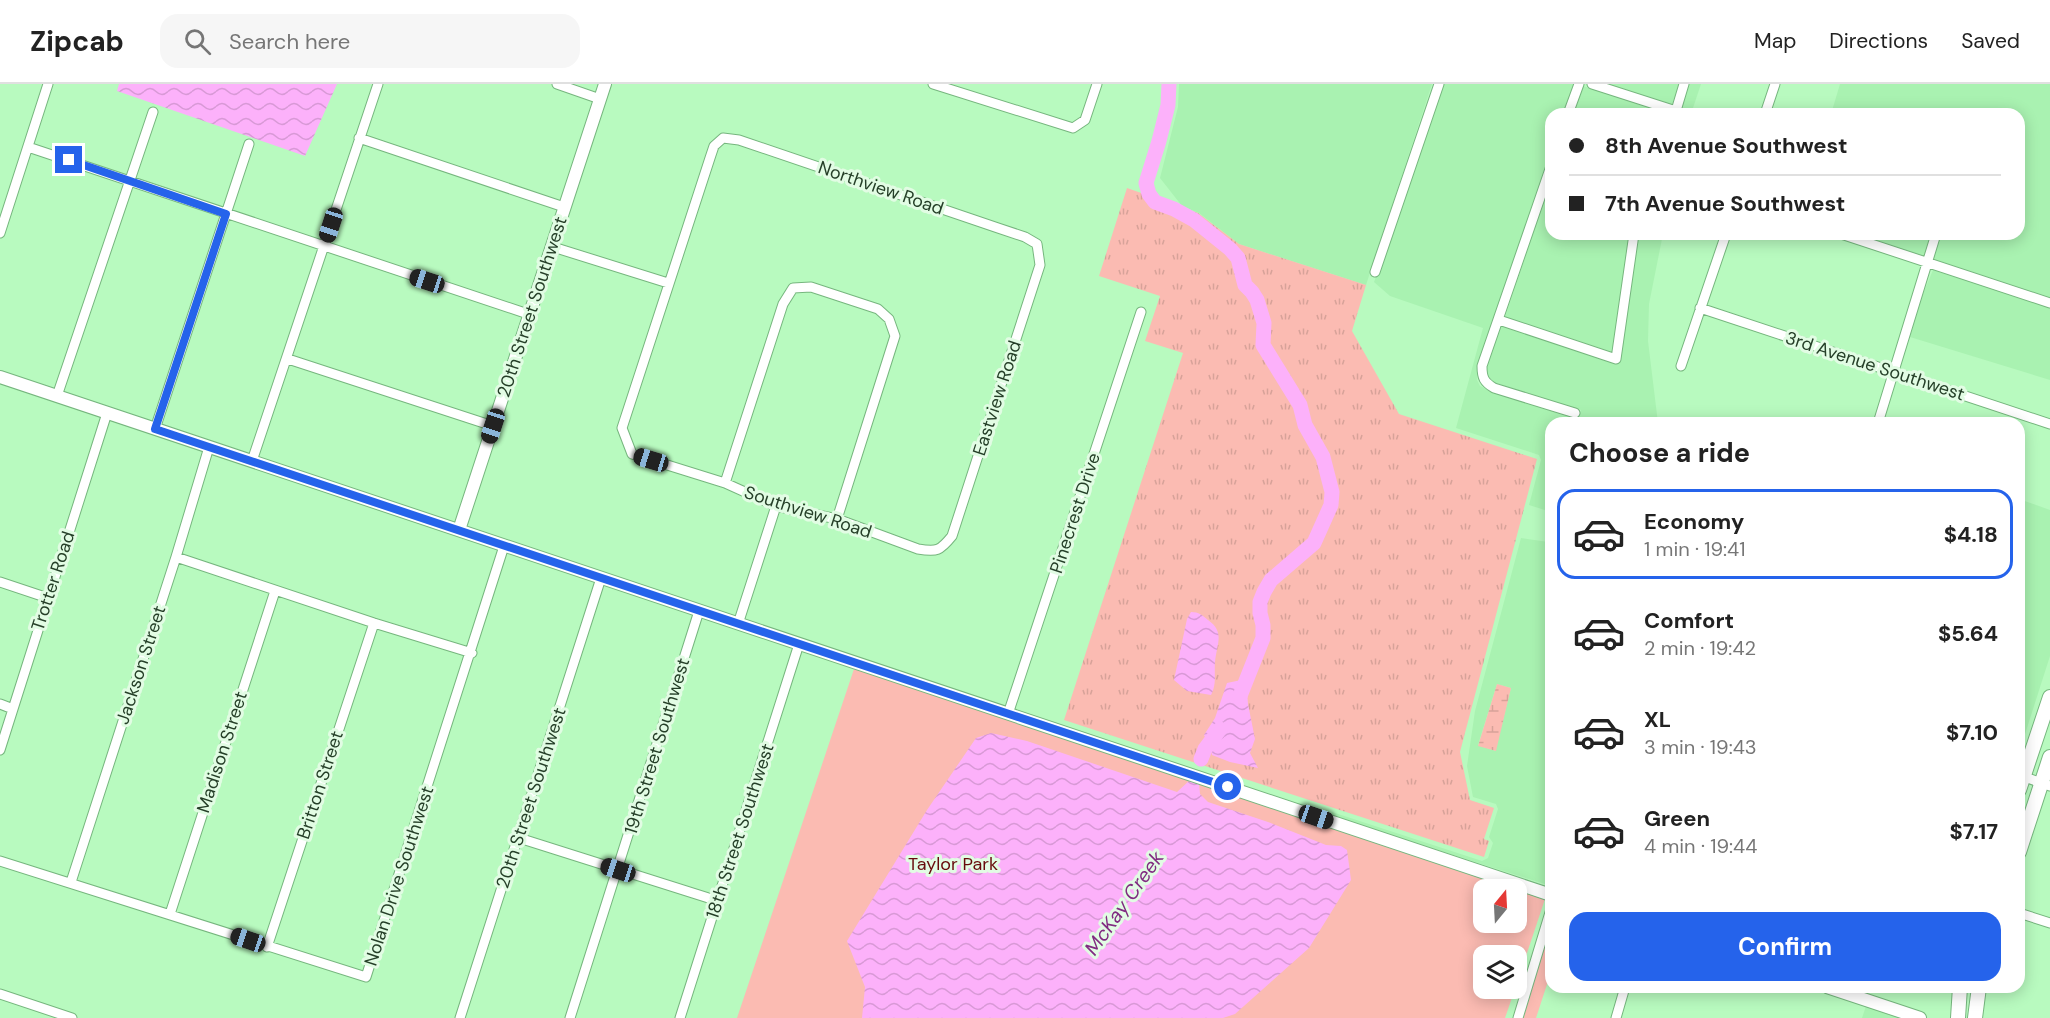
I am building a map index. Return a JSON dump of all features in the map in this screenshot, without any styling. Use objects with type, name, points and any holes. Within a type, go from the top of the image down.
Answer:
[{"type":"main road","points":[[2025,767],[2050,697]]},
{"type":"main road","points":[[2025,837],[2046,784],[2050,757]]},
{"type":"main road","points":[[1958,1018],[1960,993]]},
{"type":"main road","points":[[1975,1018],[1978,993]]},
{"type":"street","points":[[0,232],[48,84]]},
{"type":"street","points":[[252,461],[288,359],[378,84]]},
{"type":"street","points":[[557,84],[600,99]]},
{"type":"street","name":"20th Street Southwest","points":[[459,530],[605,84]]},
{"type":"street","points":[[933,84],[1073,128],[1085,120],[1097,84]]},
{"type":"street","points":[[1375,272],[1439,84]]},
{"type":"street","points":[[1571,108],[1579,84]]},
{"type":"street","points":[[1592,84],[1663,108]]},
{"type":"street","points":[[1676,108],[1684,84]]},
{"type":"street","points":[[1767,108],[1775,84]]},
{"type":"street","points":[[57,396],[153,112]]},
{"type":"street","points":[[359,138],[564,207]]},
{"type":"street","name":"Northview Road","points":[[668,283],[714,146],[723,138],[739,140],[1025,237],[1037,244]]},
{"type":"street","points":[[155,429],[249,144]]},
{"type":"street","points":[[28,147],[531,315]]},
{"type":"street","points":[[1545,184],[1482,366],[1483,380],[1494,388],[1575,413]]},
{"type":"street","points":[[1499,320],[1616,359],[1634,240]]},
{"type":"street","points":[[1682,366],[1724,240]]},
{"type":"street","points":[[1859,240],[2050,303]]},
{"type":"street","points":[[1880,417],[1934,240]]},
{"type":"street","name":"Eastview Road","points":[[942,549],[952,536],[1041,265],[1037,244]]},
{"type":"street","points":[[553,247],[668,283]]},
{"type":"street","name":"Southview Road","points":[[668,283],[622,428],[632,454],[725,483],[776,506],[837,519],[918,549],[932,551],[942,549]]},
{"type":"street","points":[[725,483],[783,304],[793,288],[806,286],[878,309],[889,319],[895,336],[837,519]]},
{"type":"street","name":"3rd Avenue Southwest","points":[[1700,309],[2050,424]]},
{"type":"street","name":"Pinecrest Drive","points":[[1008,714],[1141,312]]},
{"type":"street","points":[[288,359],[493,426]]},
{"type":"street","points":[[0,377],[1545,893]]},
{"type":"street","name":"Trotter Road","points":[[0,750],[107,413]]},
{"type":"street","name":"Jackson Street","points":[[71,882],[176,557],[209,447]]},
{"type":"street","points":[[738,624],[776,506]]},
{"type":"street","name":"Nolan Drive Southwest","points":[[0,861],[366,978],[472,653],[504,546]]},
{"type":"street","points":[[176,557],[472,653]]},
{"type":"street","name":"20th Street Southwest","points":[[460,1018],[600,578]]},
{"type":"street","points":[[0,582],[48,598]]},
{"type":"street","name":"Madison Street","points":[[170,914],[275,591]]},
{"type":"street","name":"19th Street Southwest","points":[[570,1018],[699,611]]},
{"type":"street","name":"Britton Street","points":[[267,947],[374,623]]},
{"type":"street","name":"18th Street Southwest","points":[[680,1018],[799,644]]},
{"type":"street","points":[[0,704],[13,709]]},
{"type":"street","points":[[2025,782],[2046,784]]},
{"type":"street","points":[[519,838],[718,901]]},
{"type":"street","points":[[2025,915],[2050,923]]},
{"type":"street","points":[[1518,1018],[1545,929]]},
{"type":"street","points":[[1616,1018],[1623,993]]},
{"type":"street","points":[[1845,993],[1920,1018]]},
{"type":"street","points":[[0,994],[72,1018]]},
{"type":"shaded area","points":[[1179,84],[1432,84],[1366,285],[1239,244],[1199,213],[1182,206],[1160,178],[1178,107]]},
{"type":"shaded area","points":[[1444,84],[1574,84],[1566,108],[1545,108],[1545,170],[1478,365],[1477,380],[1480,386],[1572,417],[1545,417],[1545,510],[1529,505],[1541,460],[1539,455],[1456,428],[1483,328],[1390,296],[1374,282]]},
{"type":"shaded area","points":[[1608,84],[1679,84],[1672,105]]},
{"type":"shaded area","points":[[1688,84],[1701,84],[1693,108],[1681,108]]},
{"type":"shaded area","points":[[1840,84],[2050,84],[2050,298],[1933,259],[1938,240],[2025,240],[2025,108],[1833,108]]},
{"type":"shaded area","points":[[1583,86],[1651,108],[1575,108]]},
{"type":"shaded area","points":[[1545,198],[1545,240],[1629,240],[1612,352],[1505,317]]},
{"type":"shaded area","points":[[1638,240],[1662,240],[1649,304],[1648,341],[1657,417],[1579,417],[1581,410],[1496,383],[1487,377],[1486,367],[1501,326],[1618,365]]},
{"type":"shaded area","points":[[1875,240],[1929,240],[1924,256]]},
{"type":"shaded area","points":[[1933,270],[2050,308],[2050,380],[1910,337],[1920,301]]},
{"type":"shaded area","points":[[2025,501],[2050,510],[2050,656],[2025,734]]},
{"type":"shaded area","points":[[1521,538],[1545,542],[1545,884],[1330,816],[1332,812],[1482,861],[1488,858],[1493,843],[1489,837],[1498,809],[1496,804],[1473,797],[1467,766],[1475,711]],"holes":[[[1497,684],[1511,688],[1495,751],[1478,745]]]},
{"type":"shaded area","points":[[1866,1006],[1903,1018],[1862,1018]]},
{"type":"green space","points":[[1127,188],[1198,213],[1239,244],[1366,285],[1352,331],[1399,414],[1537,459],[1460,752],[1470,800],[1494,808],[1484,839],[1489,841],[1484,857],[1064,720],[1183,353],[1145,341],[1160,296],[1099,276]]},
{"type":"green space","name":"Taylor Park","points":[[854,669],[1485,879],[1473,879],[1473,933],[1527,933],[1527,893],[1545,899],[1527,953],[1527,945],[1473,945],[1473,999],[1512,999],[1505,1018],[737,1018]]},
{"type":"green space","points":[[1497,684],[1511,688],[1496,751],[1478,746]]},
{"type":"green space","points":[[1545,945],[1545,990],[1536,1018],[1523,1018]]},
{"type":"water","points":[[119,84],[337,84],[305,156],[117,91]]},
{"type":"water","points":[[1191,612],[1198,613],[1217,629],[1215,682],[1211,695],[1187,691],[1174,680],[1187,619]]},
{"type":"water","points":[[1246,679],[1255,739],[1250,753],[1258,768],[1230,762],[1212,755],[1204,735],[1215,718],[1227,683]]},
{"type":"water","points":[[991,733],[1027,741],[1177,792],[1190,780],[1199,783],[1200,794],[1208,802],[1326,845],[1341,846],[1347,850],[1351,880],[1309,948],[1235,1014],[1223,1018],[862,1018],[865,987],[847,941],[927,810],[976,738]]},
{"type":"waterway","name":"McKay Creek","points":[[1169,84],[1168,105],[1146,183],[1149,194],[1155,202],[1194,220],[1238,258],[1245,285],[1257,300],[1264,323],[1263,345],[1300,405],[1305,425],[1323,457],[1332,492],[1331,505],[1314,543],[1271,580],[1264,592],[1260,602],[1263,638],[1240,696]]},
{"type":"waterway","name":"McKay Creek","points":[[1201,759],[1205,749],[1220,729]]},
{"type":"route","points":[[69,160],[226,214],[155,429],[1228,787]]}]
